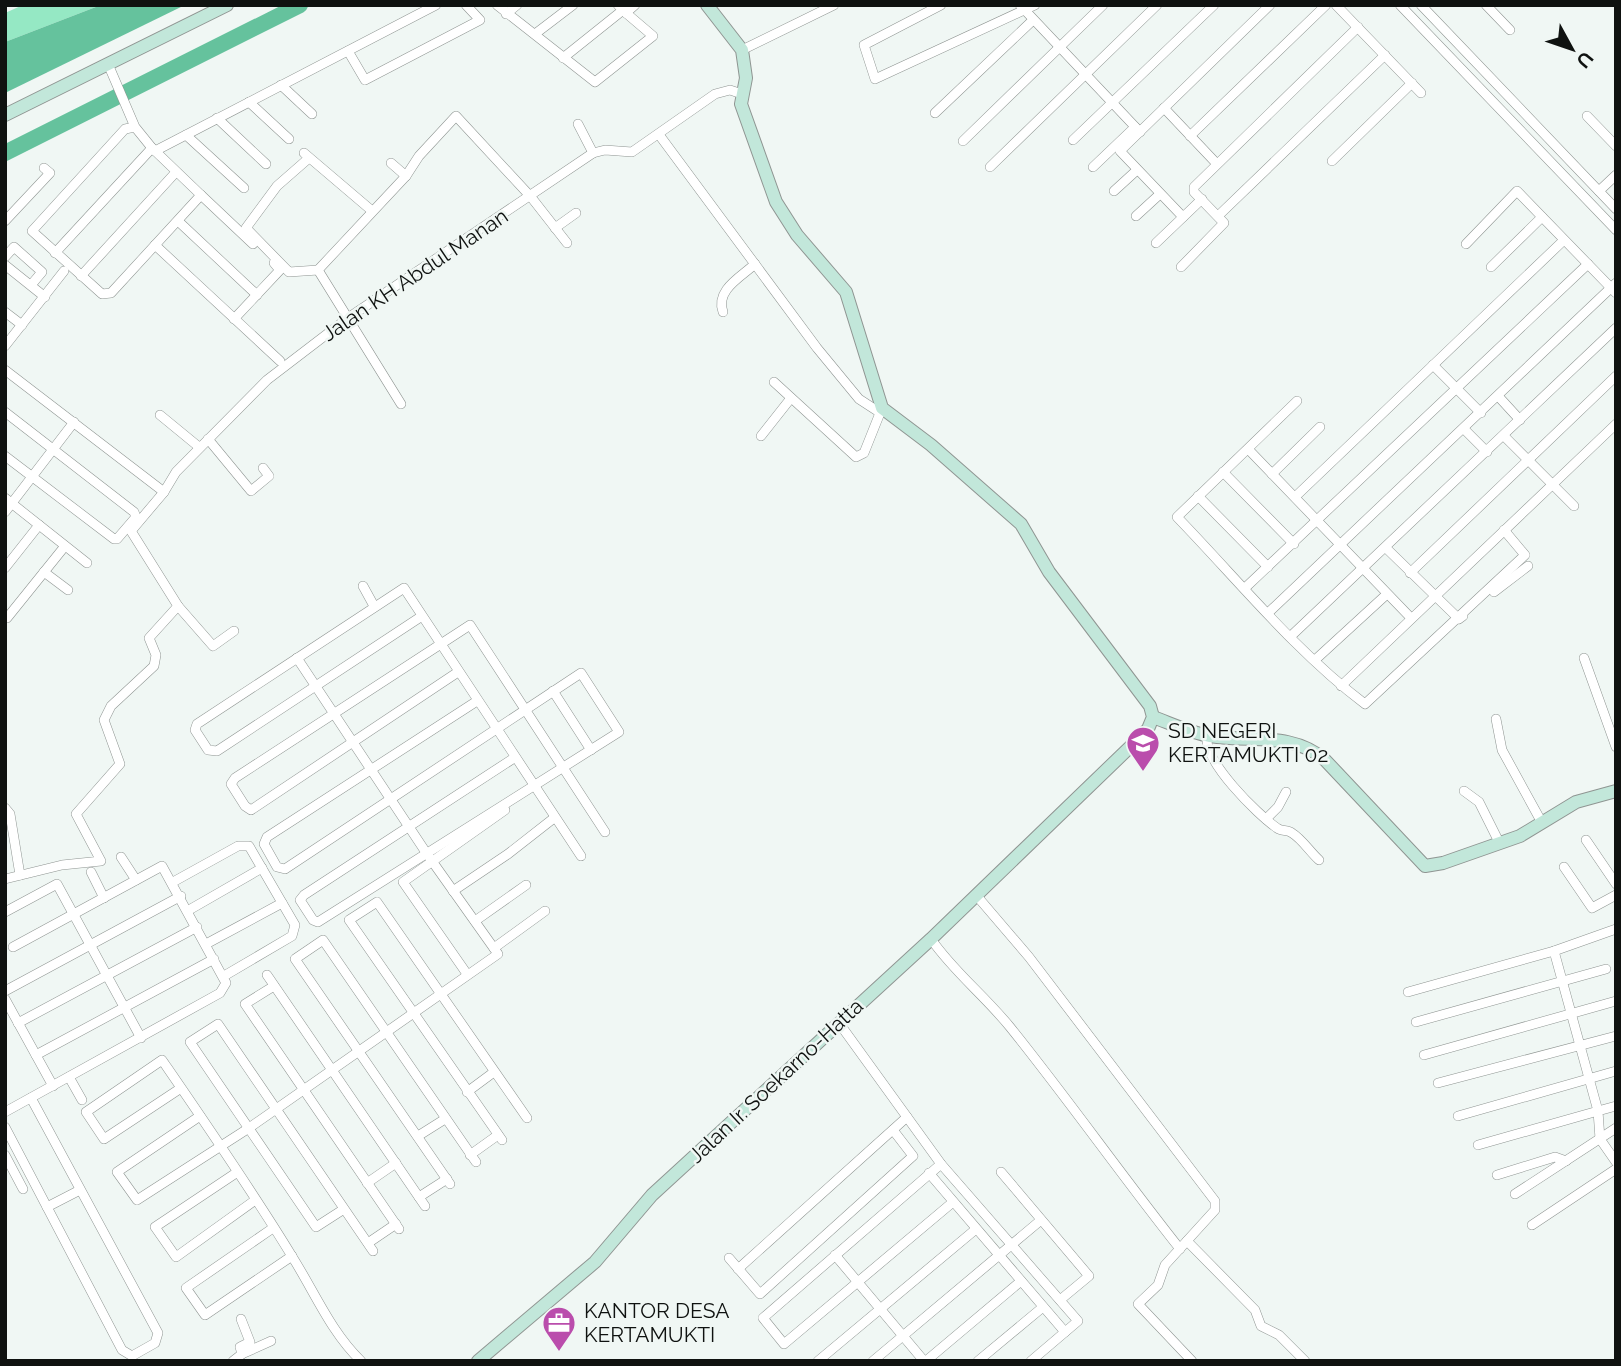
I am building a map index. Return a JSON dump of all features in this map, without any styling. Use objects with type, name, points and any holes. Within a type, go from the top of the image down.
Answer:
[{"type":"main road","points":[[5,115],[227,5]]},
{"type":"main road","points":[[707,5],[742,50],[746,78],[741,104],[781,211],[849,298],[885,412],[931,445],[1021,524],[1049,572],[1150,706],[1153,717],[1207,736],[1289,741],[1308,748],[1359,795],[1425,866],[1443,863],[1526,833],[1541,821],[1576,802],[1616,792]]},
{"type":"main road","name":"Jalan Ir. Soekarno-Hatta","points":[[478,1361],[600,1257],[652,1195],[931,939],[1080,797],[1148,729],[1153,717]]},
{"type":"street","points":[[55,253],[153,149],[186,135],[436,5]]},
{"type":"street","points":[[348,51],[365,80],[480,20],[466,5]]},
{"type":"street","points":[[497,5],[595,82],[653,36],[623,9]]},
{"type":"street","points":[[506,14],[517,5]]},
{"type":"street","points":[[535,34],[573,5]]},
{"type":"street","points":[[563,58],[623,9],[635,5]]},
{"type":"street","points":[[742,50],[834,5]]},
{"type":"street","points":[[942,5],[864,45],[875,79],[1022,8],[1035,5]]},
{"type":"street","points":[[963,141],[1103,5]]},
{"type":"street","points":[[990,167],[1157,5]]},
{"type":"street","points":[[1073,141],[1214,5]]},
{"type":"street","points":[[1093,167],[1164,108],[1270,5]]},
{"type":"street","points":[[1190,136],[1325,5]]},
{"type":"street","points":[[1336,5],[1422,93]]},
{"type":"street","points":[[1400,5],[1616,230]]},
{"type":"street","points":[[1421,5],[1616,209]]},
{"type":"street","points":[[1486,5],[1510,30]]},
{"type":"street","points":[[1022,8],[1137,129]]},
{"type":"street","points":[[935,113],[1032,21]]},
{"type":"street","points":[[1181,267],[1224,225],[1219,216],[1194,192],[1194,187],[1358,27]]},
{"type":"street","points":[[1219,216],[1385,55]]},
{"type":"street","points":[[108,64],[135,127],[153,149],[280,270],[234,319]]},
{"type":"street","points":[[1332,161],[1412,83]]},
{"type":"street","points":[[281,86],[312,114]]},
{"type":"street","points":[[578,124],[593,153],[605,150],[632,152],[660,136],[715,94],[743,90]]},
{"type":"street","points":[[249,102],[289,139]]},
{"type":"street","points":[[1164,108],[1217,164]]},
{"type":"street","points":[[371,210],[307,155],[276,186],[246,228],[289,272],[318,270],[371,210],[406,176],[419,156],[456,116],[531,197],[567,243]]},
{"type":"street","points":[[1587,116],[1616,146]]},
{"type":"street","points":[[217,118],[266,164]]},
{"type":"street","points":[[135,127],[125,129],[34,225],[32,231],[102,294],[111,293],[201,195]]},
{"type":"street","points":[[1137,129],[1120,151],[1182,217]]},
{"type":"street","points":[[186,135],[244,188]]},
{"type":"street","points":[[660,136],[847,386],[859,399],[885,412],[859,458],[774,382]]},
{"type":"street","name":"Jalan KH Abdul Manan","points":[[178,606],[131,531],[164,492],[176,472],[267,380],[348,318],[593,153]]},
{"type":"street","points":[[391,163],[406,176]]},
{"type":"street","points":[[5,221],[50,173],[44,167]]},
{"type":"street","points":[[1114,191],[1137,170]]},
{"type":"street","points":[[81,276],[176,172]]},
{"type":"street","points":[[1599,191],[1616,175]]},
{"type":"street","points":[[1268,613],[1614,288],[1517,191],[1465,244]]},
{"type":"street","points":[[1136,216],[1160,194]]},
{"type":"street","points":[[1156,243],[1202,199]]},
{"type":"street","points":[[5,216],[15,211]]},
{"type":"street","points":[[555,228],[576,213]]},
{"type":"street","points":[[1492,267],[1542,217]]},
{"type":"street","points":[[177,221],[257,295]]},
{"type":"street","points":[[1295,497],[1564,240]]},
{"type":"street","points":[[155,245],[280,361]]},
{"type":"street","points":[[5,257],[14,247],[42,272],[31,285]]},
{"type":"street","points":[[723,312],[723,294],[755,264]]},
{"type":"street","points":[[1245,588],[1588,264]]},
{"type":"street","points":[[5,265],[45,297]]},
{"type":"street","points":[[318,270],[401,404]]},
{"type":"street","points":[[5,346],[64,271]]},
{"type":"street","points":[[5,312],[22,325]]},
{"type":"street","points":[[1291,636],[1365,569],[1616,328]]},
{"type":"street","points":[[1433,365],[1481,413]]},
{"type":"street","points":[[5,370],[164,492]]},
{"type":"street","points":[[1410,573],[1616,376]]},
{"type":"street","points":[[1498,396],[1520,420]]},
{"type":"street","points":[[761,436],[792,398]]},
{"type":"street","points":[[1297,401],[1177,517],[1268,613],[1341,686],[1365,705],[1525,555],[1504,530]]},
{"type":"street","points":[[5,412],[134,512],[135,517],[117,539],[5,456]]},
{"type":"street","points":[[160,415],[199,447]]},
{"type":"street","points":[[5,513],[9,501],[74,422]]},
{"type":"street","points":[[1341,686],[1616,424]]},
{"type":"street","points":[[1272,474],[1320,427]]},
{"type":"street","points":[[1464,429],[1487,452]]},
{"type":"street","points":[[1504,436],[1574,506]]},
{"type":"street","points":[[208,439],[254,495],[269,476],[263,468]]},
{"type":"street","points":[[1248,449],[1411,618]]},
{"type":"street","points":[[1223,472],[1294,544]]},
{"type":"street","points":[[1198,496],[1268,567]]},
{"type":"street","points":[[9,501],[87,563]]},
{"type":"street","points":[[5,568],[39,525]]},
{"type":"street","points":[[6,618],[65,546]]},
{"type":"street","points":[[1386,548],[1459,619]]},
{"type":"street","points":[[1459,619],[1528,566]]},
{"type":"street","points":[[44,572],[68,590]]},
{"type":"street","points":[[363,586],[374,606]]},
{"type":"street","points":[[422,616],[217,751],[208,750],[195,730],[197,724],[374,606],[404,589],[422,616],[440,645],[514,758],[581,856]]},
{"type":"street","points":[[1315,660],[1388,594]]},
{"type":"street","points":[[5,879],[101,861],[76,814],[120,764],[104,727],[107,712],[154,666],[156,655],[149,638],[178,606],[213,646],[234,631]]},
{"type":"street","points":[[458,672],[251,810],[245,806],[232,781],[470,625],[605,832]]},
{"type":"street","points":[[200,1116],[117,1172],[137,1200],[332,1072],[498,954],[408,826],[297,658]]},
{"type":"street","points":[[1584,658],[1616,747]]},
{"type":"street","points":[[477,701],[267,837],[264,844],[277,867],[285,869],[580,673],[620,732],[430,858],[318,922],[313,920],[300,900],[301,897],[514,758]]},
{"type":"street","points":[[553,691],[592,750]]},
{"type":"street","points":[[1496,719],[1502,750],[1541,821]]},
{"type":"street","points":[[1207,736],[1205,744],[1211,758],[1266,818],[1280,831],[1292,833],[1319,860]]},
{"type":"street","points":[[1464,791],[1479,802],[1499,842]]},
{"type":"street","points":[[1266,818],[1278,807],[1286,792]]},
{"type":"street","points":[[5,808],[10,814],[20,875]]},
{"type":"street","points":[[453,891],[508,854],[554,818]]},
{"type":"street","points":[[1586,840],[1616,884]]},
{"type":"street","points":[[173,882],[244,845],[249,846],[295,925],[292,936],[224,976]]},
{"type":"street","points":[[121,857],[136,880]]},
{"type":"street","points":[[430,858],[403,882],[467,974]]},
{"type":"street","points":[[5,1112],[141,1038],[225,988],[224,976],[162,866],[13,947]]},
{"type":"street","points":[[1564,867],[1592,908],[1616,895]]},
{"type":"street","points":[[189,910],[262,868]]},
{"type":"street","points":[[91,872],[104,898]]},
{"type":"street","points":[[5,912],[57,884],[141,1038]]},
{"type":"street","points":[[474,921],[526,885]]},
{"type":"street","points":[[976,895],[1029,957],[1213,1197],[1215,1210],[1165,1265],[1158,1285],[1139,1301],[1138,1307],[1192,1361]]},
{"type":"street","points":[[5,991],[181,896]]},
{"type":"street","points":[[419,1197],[448,1181],[295,958],[323,940],[473,1158],[500,1138],[349,920],[377,902],[527,1118]]},
{"type":"street","points":[[206,944],[282,903]]},
{"type":"street","points":[[494,948],[545,911]]},
{"type":"street","points":[[18,1023],[197,927]]},
{"type":"street","points":[[1408,992],[1555,951],[1616,929]]},
{"type":"street","points":[[931,939],[951,968],[981,992],[1011,1028],[1183,1245],[1255,1310],[1261,1326],[1279,1335],[1306,1361]]},
{"type":"street","points":[[1555,951],[1598,1111],[1600,1139],[1616,1162]]},
{"type":"street","points":[[36,1055],[214,959]]},
{"type":"street","points":[[1416,1022],[1606,969]]},
{"type":"street","points":[[267,975],[425,1206]]},
{"type":"street","points":[[274,986],[245,1004],[397,1226],[371,1247],[218,1024],[190,1042],[316,1227],[344,1209]]},
{"type":"street","points":[[5,999],[53,1086]]},
{"type":"street","points":[[1424,1055],[1616,1001]]},
{"type":"street","points":[[839,1023],[941,1164],[1078,1321],[1031,1361]]},
{"type":"street","points":[[1437,1083],[1616,1036]]},
{"type":"street","points":[[181,1088],[104,1139],[86,1112],[162,1060],[181,1088],[200,1116],[254,1201],[292,1256],[338,1335],[361,1361]]},
{"type":"street","points":[[1458,1116],[1616,1071]]},
{"type":"street","points":[[467,1092],[494,1072]]},
{"type":"street","points":[[69,1077],[82,1100]]},
{"type":"street","points":[[5,1128],[122,1350],[132,1356],[155,1343],[158,1333],[30,1098]]},
{"type":"street","points":[[1478,1145],[1616,1106]]},
{"type":"street","points":[[738,1269],[907,1117]]},
{"type":"street","points":[[418,1136],[445,1119]]},
{"type":"street","points":[[1515,1194],[1616,1128]]},
{"type":"street","points":[[729,1258],[760,1294],[913,1156],[893,1130]]},
{"type":"street","points":[[5,1155],[23,1189]]},
{"type":"street","points":[[1497,1175],[1555,1157],[1566,1161]]},
{"type":"street","points":[[368,1183],[396,1163]]},
{"type":"street","points":[[941,1164],[763,1318],[784,1344],[953,1202]]},
{"type":"street","points":[[1532,1224],[1616,1169]]},
{"type":"street","points":[[1001,1172],[1089,1276],[1060,1300]]},
{"type":"street","points":[[236,1173],[155,1227],[176,1257],[254,1201]]},
{"type":"street","points":[[929,1173],[1065,1332]]},
{"type":"street","points":[[47,1207],[80,1190]]},
{"type":"street","points":[[873,1361],[1041,1220]]},
{"type":"street","points":[[273,1228],[186,1289],[205,1315],[292,1256]]},
{"type":"street","points":[[818,1361],[976,1229]]},
{"type":"street","points":[[835,1255],[925,1361],[1021,1281]]},
{"type":"street","points":[[978,1361],[1043,1307]]},
{"type":"street","points":[[241,1319],[250,1342],[240,1347],[242,1354]]},
{"type":"street","points":[[233,1361],[271,1341]]},
{"type":"shaded area","points":[[23,5],[101,5],[5,42],[5,13]]},
{"type":"shaded area","points":[[101,5],[185,5],[5,93],[5,42]]},
{"type":"waterway","points":[[5,153],[300,5]]},
{"type":"place","name":"SD NEGERI KERTAMUKTI 02","points":[[1143,773]]},
{"type":"place","name":"KANTOR DESA KERTAMUKTI","points":[[559,1353]]}]
